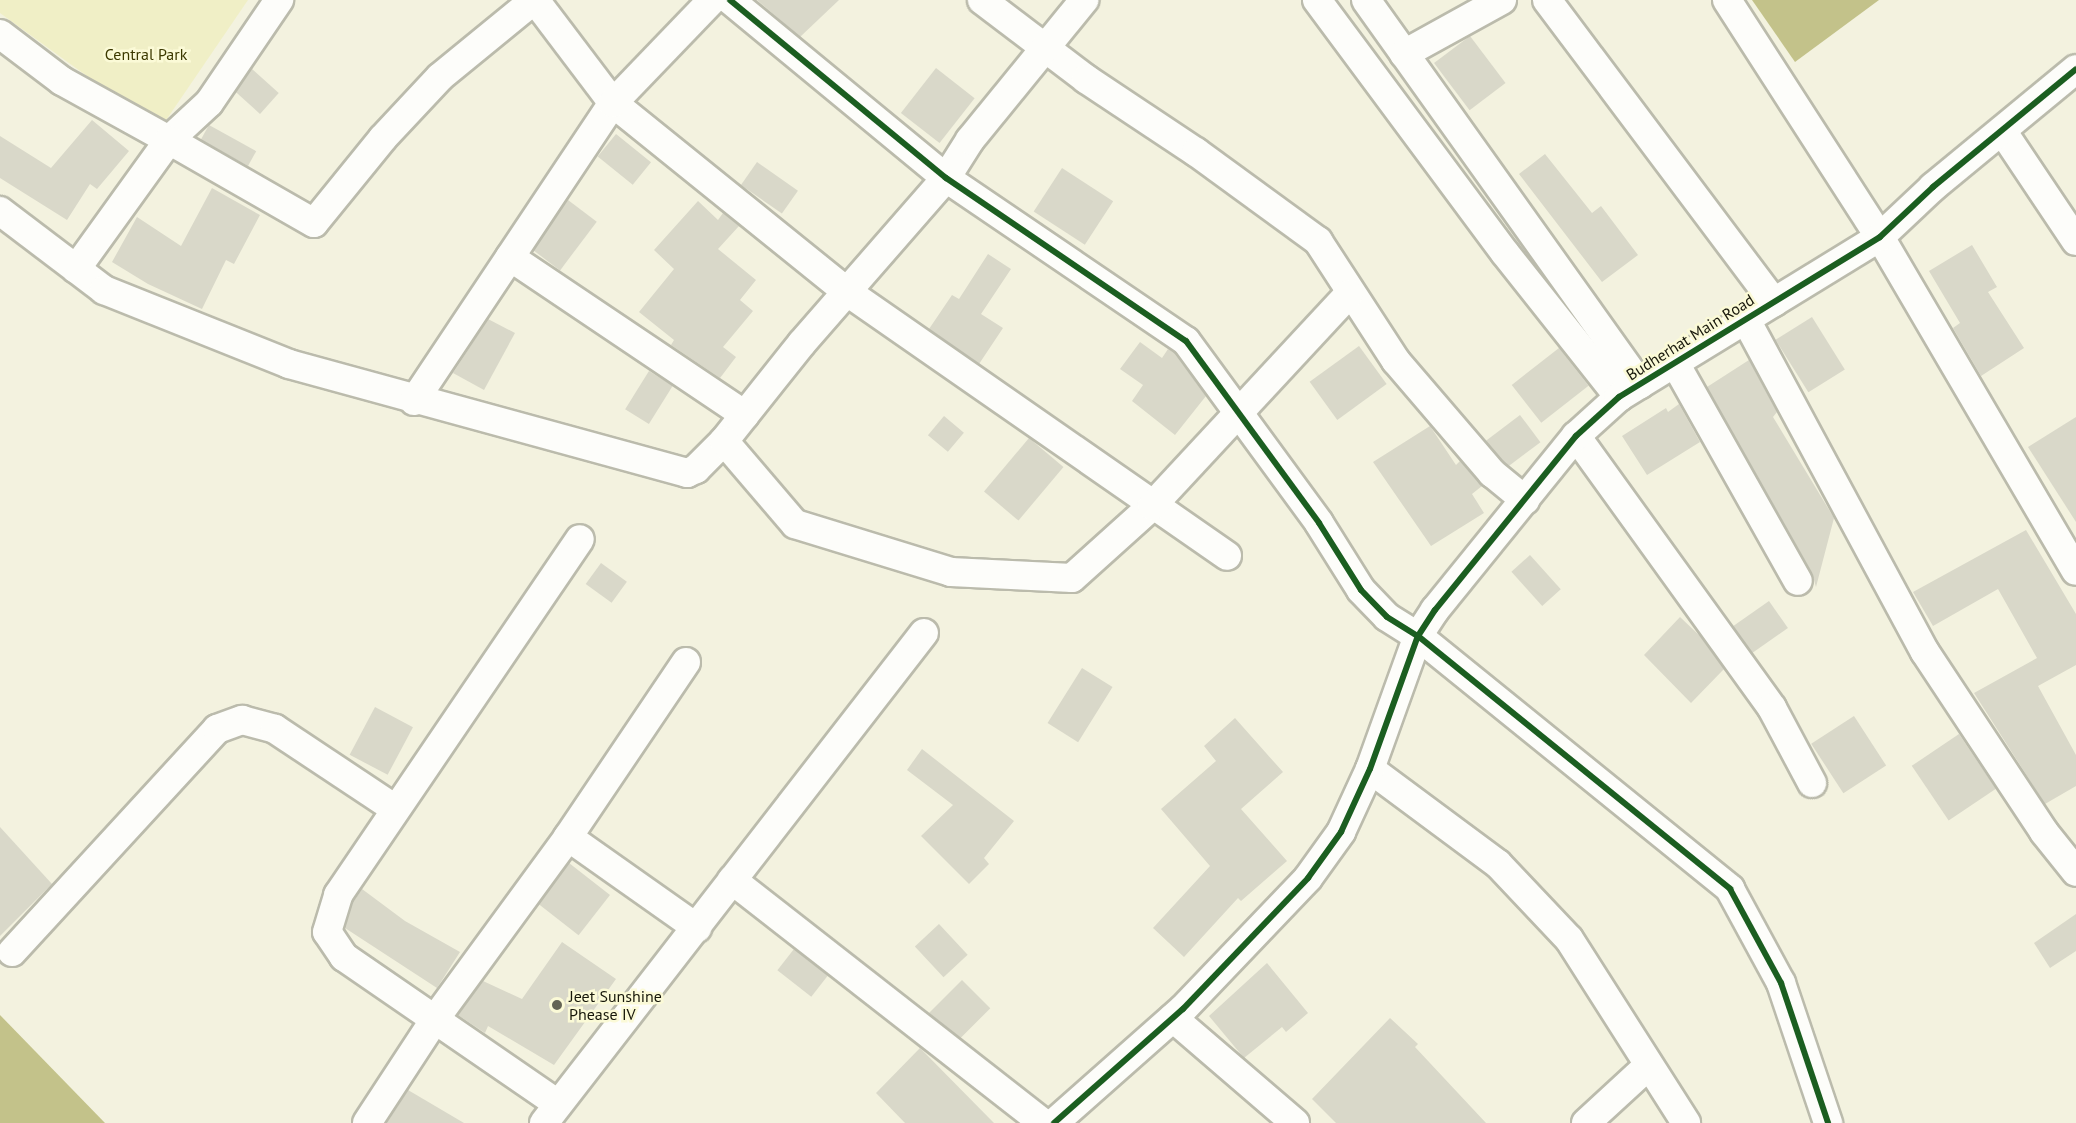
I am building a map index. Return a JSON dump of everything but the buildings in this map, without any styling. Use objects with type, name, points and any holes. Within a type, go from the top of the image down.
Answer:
[{"type":"street","points":[[76,269],[169,140],[209,103],[279,0]]},
{"type":"street","points":[[0,34],[62,81],[314,223],[382,138],[440,77],[535,0],[613,103],[846,291],[1026,414],[1152,506],[1227,556]]},
{"type":"street","points":[[414,400],[613,103],[712,0]]},
{"type":"street","points":[[730,0],[946,178],[1186,341],[1319,523],[1361,590],[1387,617],[1418,636],[1730,890],[1781,983],[1828,1123]]},
{"type":"street","points":[[982,0],[1045,48],[1318,241],[1349,294],[1396,361],[1492,473],[1525,500]]},
{"type":"street","points":[[0,210],[104,290],[289,364],[676,473],[696,469],[724,441],[846,291],[946,178],[1084,0]]},
{"type":"street","name":"Budherhat Main Road","points":[[1317,0],[1505,253],[1630,390]]},
{"type":"street","name":"Budherhat Main Road","points":[[1366,0],[1630,390]]},
{"type":"street","points":[[1404,54],[1502,0]]},
{"type":"street","points":[[1547,0],[1774,302]]},
{"type":"street","points":[[1726,0],[1880,237],[2076,571]]},
{"type":"street","name":"Budherhat Main Road","points":[[1054,1123],[1173,1018],[1308,878],[1341,832],[1370,769],[1418,636],[1434,610],[1576,436],[1630,390],[1880,237],[1933,187],[2003,132],[2076,69]]},
{"type":"street","points":[[2003,132],[2076,241]]},
{"type":"street","points":[[510,256],[745,415]]},
{"type":"street","points":[[724,441],[795,524],[951,572],[1072,579],[1152,506],[1237,410],[1349,294]]},
{"type":"street","points":[[1745,318],[1925,652],[2044,832],[2076,872]]},
{"type":"street","points":[[1675,363],[1798,581]]},
{"type":"street","points":[[1576,436],[1772,708],[1812,783]]},
{"type":"street","points":[[580,539],[394,808],[338,895],[327,932],[344,957],[435,1019],[551,1114],[924,633]]},
{"type":"street","points":[[367,1123],[435,1019],[568,837],[686,662]]},
{"type":"street","points":[[12,952],[217,729],[242,720],[275,729],[394,808]]},
{"type":"street","points":[[1370,769],[1498,864],[1569,939],[1686,1123]]},
{"type":"street","points":[[568,837],[697,928]]},
{"type":"street","points":[[732,880],[1043,1123]]},
{"type":"street","points":[[1173,1018],[1295,1123]]},
{"type":"street","points":[[1586,1123],[1648,1066]]},
{"type":"green space","name":"Central Park","points":[[0,0],[248,0],[160,129],[0,13]]},
{"type":"shaded area","points":[[1752,0],[1879,0],[1795,62]]},
{"type":"shaded area","points":[[0,1015],[105,1123],[0,1123]]},
{"type":"cycle path","points":[[730,0],[946,178],[1186,341],[1319,523],[1361,590],[1387,617],[1418,636],[1730,889],[1781,983],[1828,1123]]},
{"type":"cycle path","points":[[1054,1123],[1183,1009],[1308,878],[1341,832],[1370,769],[1418,636],[1435,610],[1576,436],[1619,397],[1880,237],[1933,187],[2076,69]]},
{"type":"place","name":"Jeet Sunshine Phease IV","points":[[557,1005]]}]
